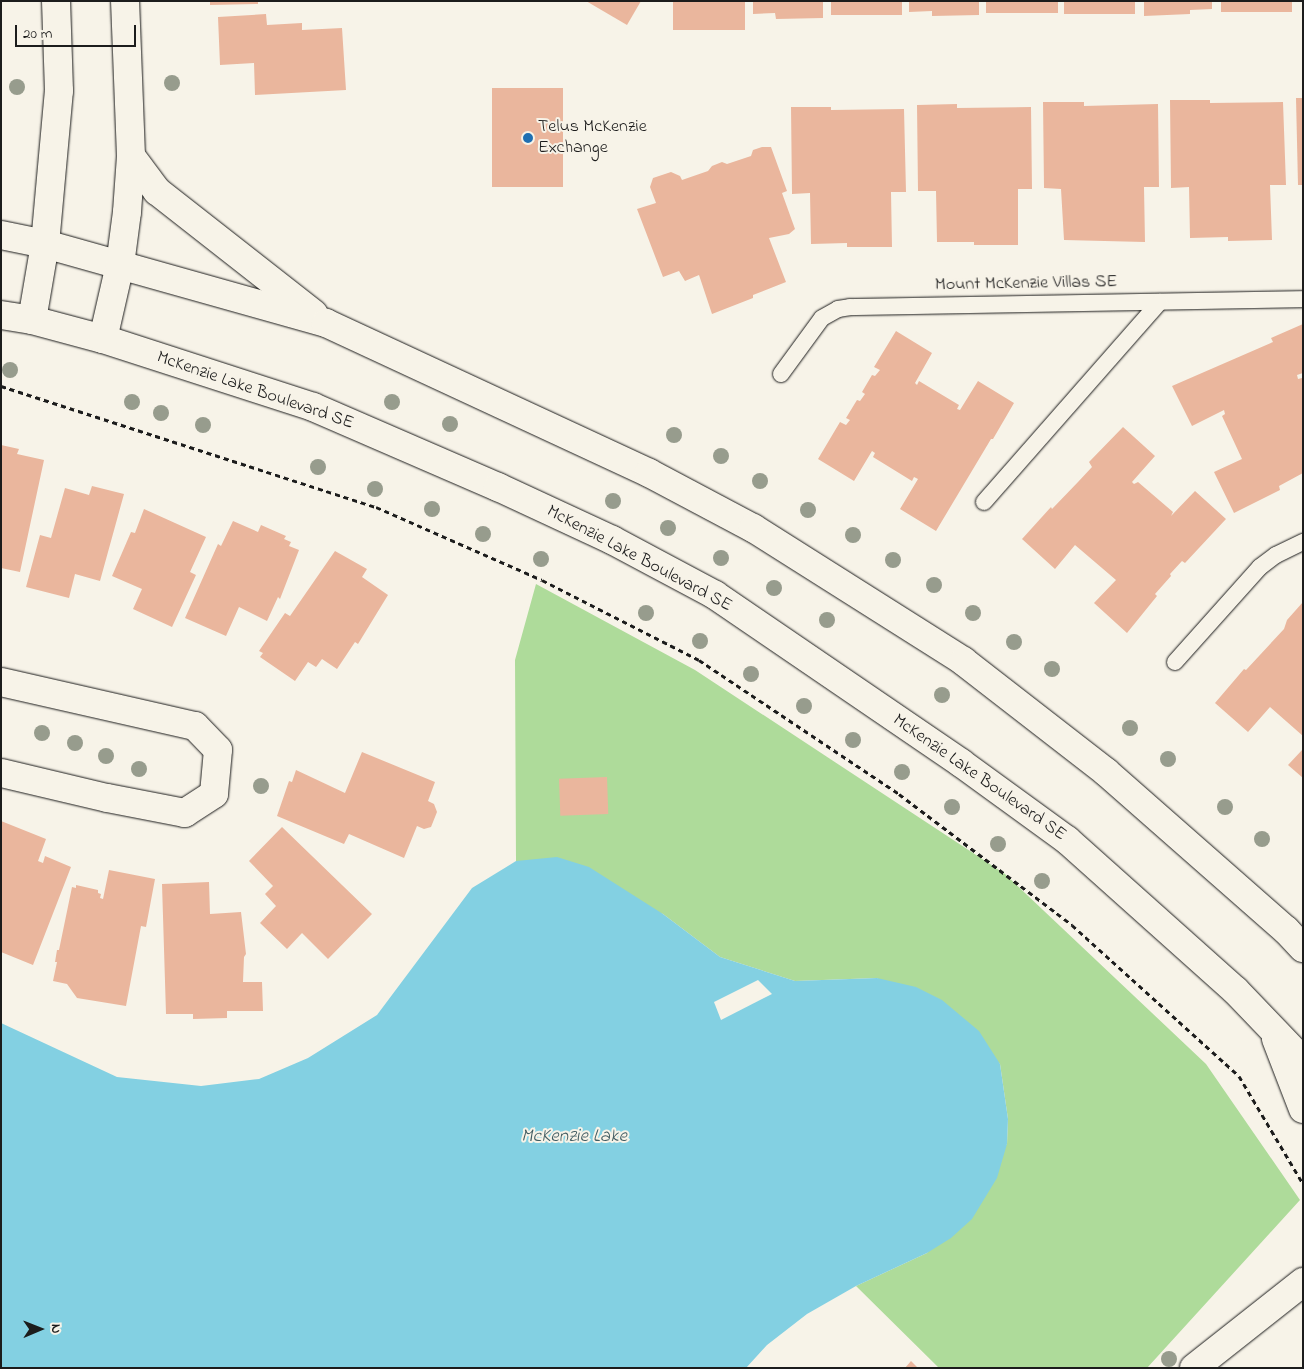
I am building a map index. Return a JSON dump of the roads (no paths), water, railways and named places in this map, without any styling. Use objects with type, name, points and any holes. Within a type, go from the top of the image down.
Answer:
[{"type":"main road","points":[[32,320],[45,244],[59,91],[56,1]]},
{"type":"main road","points":[[103,339],[120,265],[127,212],[131,156],[126,1]]},
{"type":"main road","points":[[131,156],[157,191],[326,323]]},
{"type":"main road","points":[[1,235],[45,244],[326,323],[649,473],[753,528],[954,655],[1106,772],[1286,930],[1303,948]]},
{"type":"main road","name":"McKenzie Lake Boulevard SE","points":[[1,315],[32,320],[103,339],[313,407],[498,487],[603,536],[715,595],[961,763],[1067,840],[1235,990],[1303,1061]]},
{"type":"main road","points":[[1,682],[196,726],[218,750],[214,794],[186,813],[107,798],[1,773]]},
{"type":"main road","points":[[1272,1028],[1303,1109]]},
{"type":"main road","points":[[1194,1368],[1303,1282]]},
{"type":"lane","name":"Mount McKenzie Villas SE","points":[[781,374],[822,318],[829,313],[850,307],[1303,299]]},
{"type":"lane","points":[[984,502],[1160,302]]},
{"type":"lane","points":[[1175,662],[1260,567],[1276,555],[1303,542]]},
{"type":"water","name":"McKenzie Lake","points":[[557,857],[589,867],[663,914],[720,957],[795,981],[877,978],[916,987],[942,1000],[979,1031],[1000,1064],[1008,1119],[1007,1144],[997,1178],[972,1219],[951,1238],[927,1253],[856,1286],[807,1314],[767,1345],[746,1368],[1,1368],[1,1023],[117,1077],[201,1086],[259,1079],[308,1058],[377,1015],[472,888],[516,861]]},
{"type":"place","name":"Telus McKenzie Exchange","points":[[528,138]]}]
